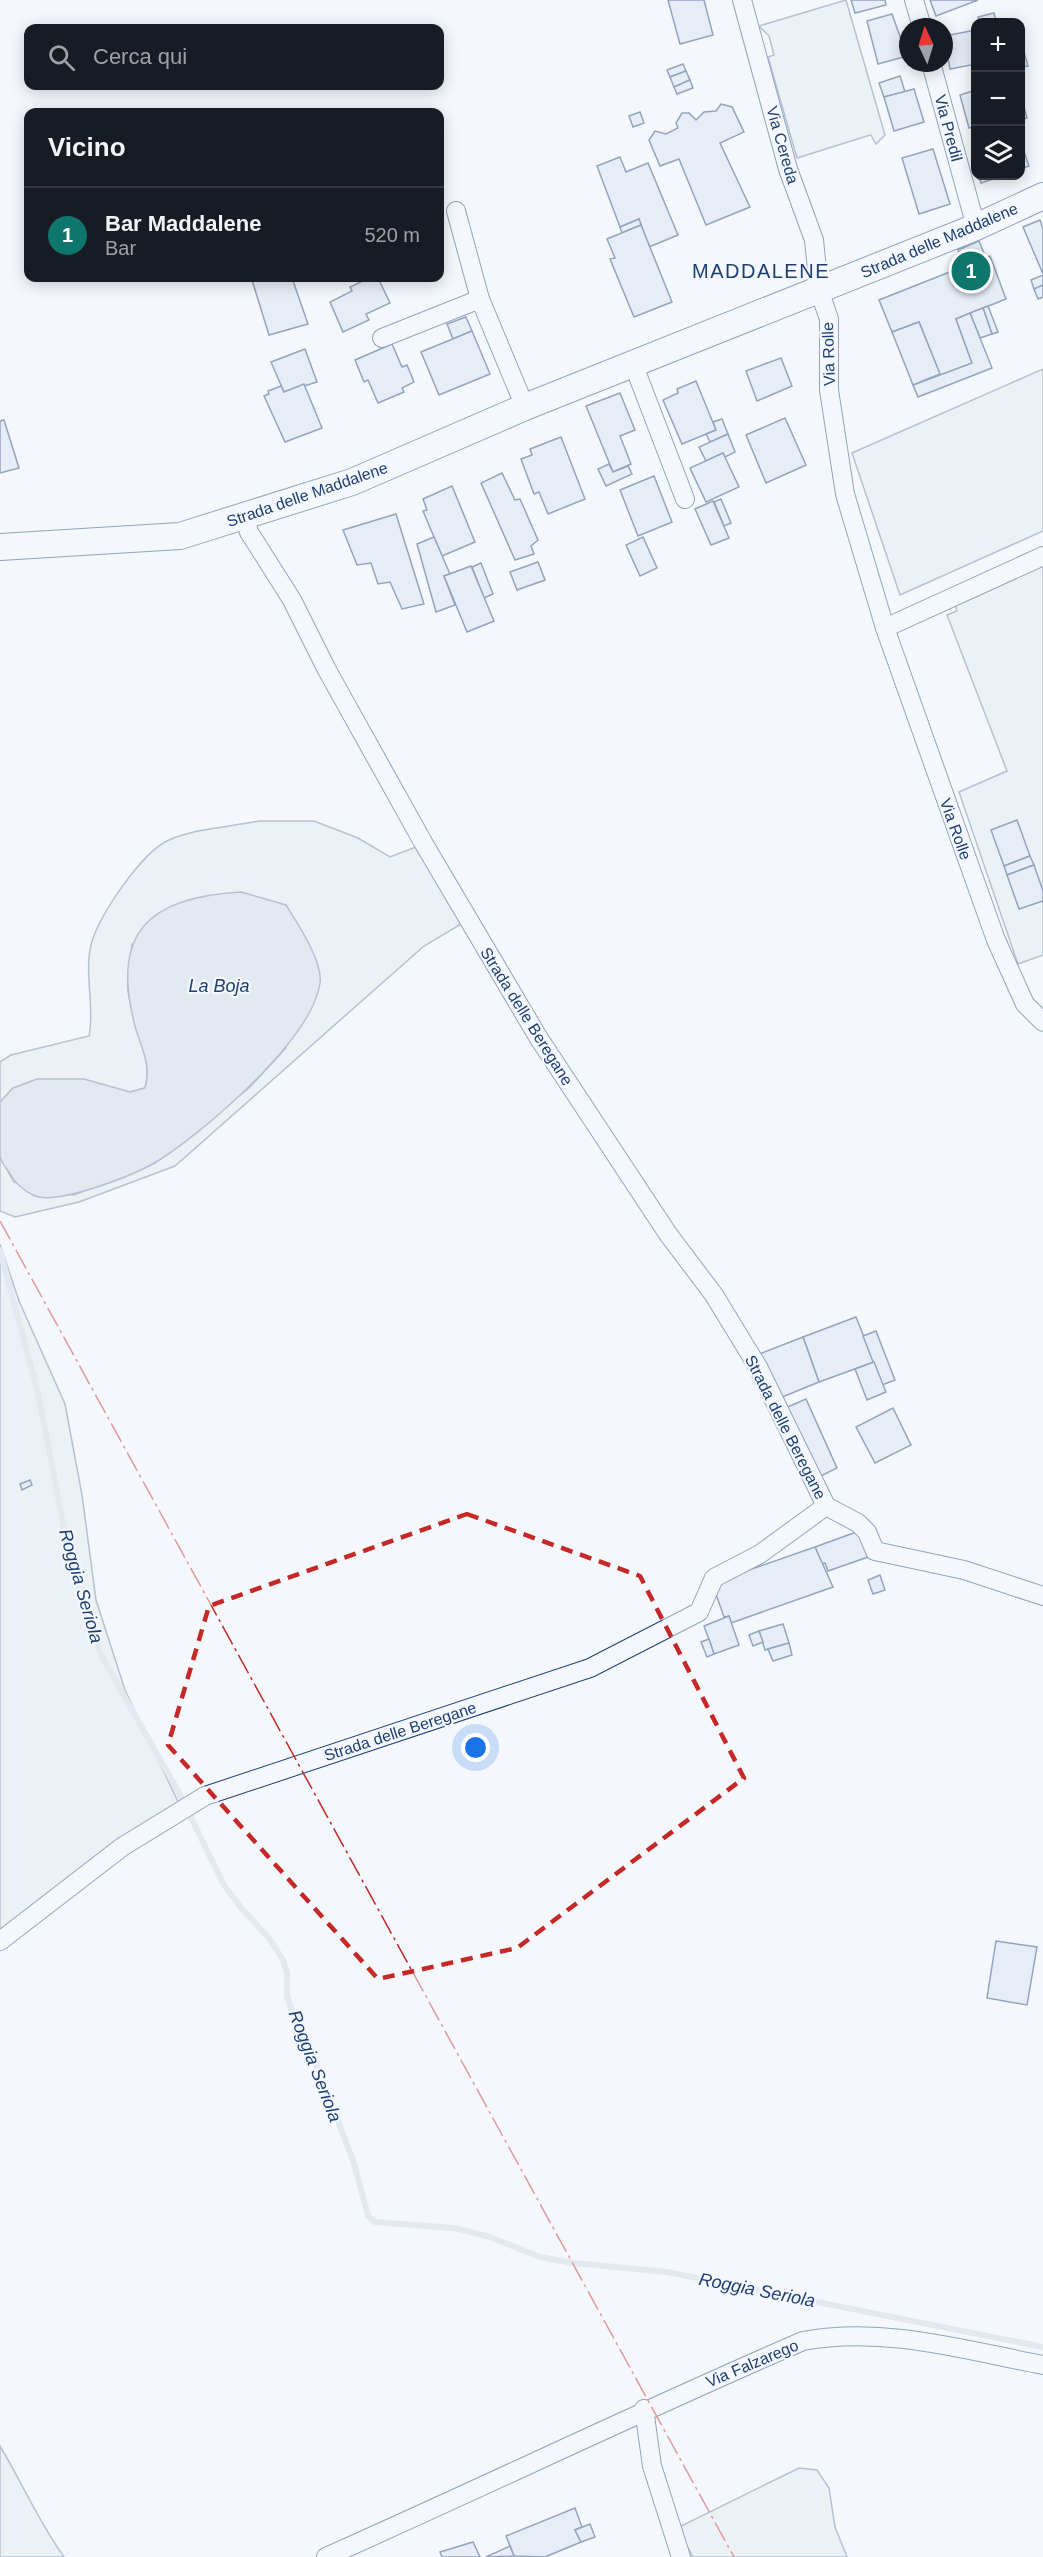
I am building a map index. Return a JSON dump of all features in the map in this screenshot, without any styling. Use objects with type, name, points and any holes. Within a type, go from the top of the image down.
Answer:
[{"type":"street","name":"Via Cereda","points":[[742,0],[788,169],[814,240],[819,290]]},
{"type":"street","points":[[914,0],[919,18]]},
{"type":"street","name":"Via Predil","points":[[934,72],[976,227]]},
{"type":"street","name":"Strada delle Maddalene","points":[[0,547],[180,536],[352,482],[525,407],[633,366],[976,227],[1043,196]]},
{"type":"street","points":[[456,211],[480,299],[525,407]]},
{"type":"street","name":"Via Rolle","points":[[819,290],[829,319],[829,390],[843,482],[885,628],[996,940],[1025,1004],[1043,1022]]},
{"type":"street","points":[[382,338],[480,299]]},
{"type":"street","points":[[633,366],[685,499]]},
{"type":"street","name":"Strada delle Beregane","points":[[244,516],[249,532],[291,600],[327,670],[419,835],[538,1037],[668,1234],[714,1295],[758,1367],[826,1506],[858,1523],[867,1532],[875,1551],[964,1570],[1043,1596]]},
{"type":"street","points":[[885,628],[1043,556]]},
{"type":"street","name":"Strada delle Beregane","points":[[0,1941],[122,1848],[205,1796],[591,1668],[699,1612],[714,1578],[760,1554],[826,1506]]},
{"type":"street","name":"Via Falzarego","points":[[326,2557],[485,2486],[644,2409],[803,2341],[831,2336],[903,2338],[1043,2365]]},
{"type":"street","points":[[644,2409],[652,2466],[681,2557]]},
{"type":"highlighted area","points":[[467,1514],[640,1576],[744,1778],[517,1948],[378,1979],[168,1745],[209,1606]]},
{"type":"shaded area","points":[[846,0],[885,135],[876,144],[871,135],[797,158],[768,57],[774,55],[769,36],[759,26]]},
{"type":"shaded area","points":[[1043,369],[1043,531],[900,595],[852,453]]},
{"type":"shaded area","points":[[1043,560],[1043,955],[1018,964],[959,792],[1007,771],[947,615],[957,611],[953,598]]},
{"type":"shaded area","points":[[259,821],[314,821],[358,838],[390,857],[424,844],[468,920],[424,946],[175,1166],[79,1202],[15,1217],[0,1211],[0,1157],[14,1182],[74,1195],[155,1163],[250,1087],[286,1048],[132,944],[128,991],[145,1052],[147,1076],[145,1088],[130,1092],[114,1089],[13,1088],[0,1102],[0,1062],[11,1055],[89,1036],[91,945],[111,902],[134,871],[158,847],[179,836]]},
{"type":"shaded area","points":[[0,1244],[19,1301],[65,1404],[82,1495],[96,1600],[125,1690],[182,1810],[0,1941]]},
{"type":"shaded area","points":[[0,2446],[55,2544],[64,2557],[0,2557]]},
{"type":"shaded area","points":[[799,2468],[817,2470],[829,2488],[835,2527],[847,2557],[693,2557],[677,2528]]},
{"type":"water","name":"La Boja","points":[[241,892],[286,905],[318,964],[320,983],[313,1006],[298,1031],[253,1083],[226,1108],[156,1162],[114,1181],[78,1193],[46,1198],[35,1196],[23,1189],[4,1165],[0,1156],[0,1102],[13,1088],[37,1079],[84,1079],[130,1092],[145,1088],[146,1064],[135,1026],[129,993],[128,966],[133,944],[144,926],[160,912],[182,902],[209,895]]},
{"type":"building","points":[[668,0],[704,0],[713,35],[680,44]]},
{"type":"building","points":[[851,0],[885,0],[886,5],[855,13]]},
{"type":"building","points":[[930,0],[978,0],[936,16]]},
{"type":"building","points":[[994,13],[995,18],[978,18]]},
{"type":"building","points":[[892,14],[899,34],[899,58],[878,64],[867,21]]},
{"type":"building","points":[[971,31],[971,65],[953,68],[953,34]]},
{"type":"building","points":[[683,64],[686,71],[670,77],[667,70]]},
{"type":"building","points":[[686,71],[690,80],[674,87],[670,77]]},
{"type":"building","points":[[900,76],[905,92],[884,97],[879,83]]},
{"type":"building","points":[[690,80],[693,88],[677,94],[674,87]]},
{"type":"building","points":[[914,89],[924,122],[894,131],[884,97]]},
{"type":"building","points":[[971,92],[971,127],[969,128],[960,95]]},
{"type":"building","points":[[721,104],[732,107],[744,132],[720,143],[750,207],[706,225],[679,159],[660,166],[649,140],[655,131],[666,134],[678,128],[676,123],[682,113],[689,113],[696,120],[704,112],[716,111]]},
{"type":"building","points":[[640,112],[644,123],[633,127],[629,116]]},
{"type":"building","points":[[933,149],[950,204],[919,214],[902,158]]},
{"type":"building","points":[[1025,155],[1029,166],[1025,167]]},
{"type":"building","points":[[620,157],[626,172],[648,163],[678,235],[649,247],[639,219],[620,227],[597,166]]},
{"type":"building","points":[[639,219],[641,225],[622,233],[620,227]]},
{"type":"building","points":[[1040,220],[1043,229],[1043,274],[1023,227]]},
{"type":"building","points":[[641,225],[672,302],[634,317],[610,259],[615,258],[607,239]]},
{"type":"building","points":[[979,241],[986,258],[965,266],[958,250]]},
{"type":"building","points":[[990,256],[1006,299],[956,319],[972,363],[941,377],[919,322],[892,332],[879,300]]},
{"type":"building","points":[[1043,275],[1043,285],[1034,289],[1031,280]]},
{"type":"building","points":[[253,282],[293,282],[308,324],[269,335]]},
{"type":"building","points":[[361,282],[380,282],[390,303],[366,314],[369,320],[343,332],[330,302],[352,291],[350,287]]},
{"type":"building","points":[[1043,285],[1043,297],[1038,299],[1034,289]]},
{"type":"building","points":[[988,306],[998,332],[992,334],[983,308]]},
{"type":"building","points":[[983,308],[992,334],[980,338],[970,313]]},
{"type":"building","points":[[970,313],[992,368],[918,397],[913,385],[972,363],[956,319]]},
{"type":"building","points":[[466,317],[472,331],[453,339],[447,324]]},
{"type":"building","points":[[919,322],[940,374],[913,385],[892,332]]},
{"type":"building","points":[[472,331],[490,374],[439,395],[421,352]]},
{"type":"building","points":[[392,344],[402,367],[407,365],[414,382],[402,388],[404,392],[378,403],[368,380],[364,382],[355,360]]},
{"type":"building","points":[[305,349],[317,382],[284,392],[271,362]]},
{"type":"building","points":[[781,358],[792,386],[757,401],[746,371]]},
{"type":"building","points":[[696,381],[716,430],[682,444],[663,400],[678,393],[677,389]]},
{"type":"building","points":[[304,384],[322,428],[285,442],[264,396],[269,394],[268,391],[281,386],[284,392]]},
{"type":"building","points":[[620,393],[635,430],[620,436],[631,464],[613,472],[586,406]]},
{"type":"building","points":[[785,418],[806,465],[766,483],[746,435]]},
{"type":"building","points":[[722,419],[728,434],[710,442],[706,434],[716,430],[713,422]]},
{"type":"building","points":[[4,420],[19,468],[0,473],[0,421]]},
{"type":"building","points":[[728,434],[735,452],[725,457],[723,453],[706,461],[699,447]]},
{"type":"building","points":[[561,437],[585,499],[548,514],[539,492],[534,494],[521,459],[532,455],[530,449]]},
{"type":"building","points":[[723,453],[739,487],[706,502],[690,468]]},
{"type":"building","points":[[609,464],[613,472],[628,466],[632,474],[606,486],[598,469]]},
{"type":"building","points":[[502,473],[515,500],[520,499],[538,540],[531,546],[534,554],[515,560],[481,483]]},
{"type":"building","points":[[654,476],[672,522],[638,536],[620,490]]},
{"type":"building","points":[[452,486],[475,542],[442,556],[423,511],[427,510],[423,499]]},
{"type":"building","points":[[721,499],[731,523],[724,526],[714,502]]},
{"type":"building","points":[[713,501],[729,538],[711,545],[695,509]]},
{"type":"building","points":[[396,514],[424,604],[402,609],[390,582],[378,584],[371,563],[357,565],[343,530]]},
{"type":"building","points":[[434,537],[450,574],[444,576],[455,605],[436,612],[417,544]]},
{"type":"building","points":[[643,537],[657,568],[640,576],[626,545]]},
{"type":"building","points":[[538,562],[545,580],[517,590],[510,572]]},
{"type":"building","points":[[481,563],[493,594],[484,598],[472,567]]},
{"type":"building","points":[[471,566],[494,621],[467,632],[444,576]]},
{"type":"building","points":[[1017,820],[1030,856],[1004,866],[991,830]]},
{"type":"building","points":[[1030,856],[1034,865],[1007,875],[1004,866]]},
{"type":"building","points":[[1034,865],[1043,891],[1043,901],[1019,909],[1007,875]]},
{"type":"building","points":[[856,1317],[874,1362],[819,1382],[803,1337]]},
{"type":"building","points":[[876,1331],[895,1380],[882,1385],[863,1336]]},
{"type":"building","points":[[803,1337],[819,1382],[775,1400],[757,1355]]},
{"type":"building","points":[[874,1362],[886,1392],[867,1400],[855,1369]]},
{"type":"building","points":[[806,1399],[837,1468],[815,1479],[783,1409]]},
{"type":"building","points":[[893,1408],[911,1445],[875,1463],[856,1427]]},
{"type":"building","points":[[30,1480],[32,1485],[22,1490],[20,1484]]},
{"type":"building","points":[[862,1530],[871,1556],[828,1571],[825,1563],[821,1564],[815,1547]]},
{"type":"building","points":[[815,1547],[833,1587],[731,1623],[729,1616],[724,1617],[712,1583]]},
{"type":"building","points":[[880,1575],[885,1590],[873,1594],[868,1580]]},
{"type":"building","points":[[729,1616],[739,1645],[714,1654],[704,1626]]},
{"type":"building","points":[[783,1624],[789,1643],[765,1650],[759,1631]]},
{"type":"building","points":[[759,1631],[763,1642],[753,1646],[749,1635]]},
{"type":"building","points":[[709,1639],[714,1654],[707,1657],[701,1642]]},
{"type":"building","points":[[789,1643],[792,1655],[773,1661],[768,1649]]},
{"type":"building","points":[[996,1941],[1037,1947],[1027,2005],[987,1998]]},
{"type":"building","points":[[575,2508],[582,2527],[575,2530],[581,2542],[545,2557],[514,2556],[506,2536]]},
{"type":"building","points":[[590,2524],[595,2537],[581,2542],[575,2530]]},
{"type":"building","points":[[473,2542],[480,2557],[442,2557],[440,2552]]},
{"type":"building","points":[[510,2546],[514,2556],[486,2557]]},
{"type":"waterway","name":"Roggia Seriola","points":[[0,1250],[38,1393],[69,1554],[90,1626],[102,1657],[178,1791],[224,1885],[242,1909],[269,1938],[283,1960],[287,1973],[287,1996],[295,2021],[308,2044],[354,2163],[368,2216],[375,2222],[454,2228],[487,2236],[540,2257],[573,2263],[667,2272],[1043,2347]]},
{"type":"power","points":[[0,1221],[734,2557]]},
{"type":"place","name":"Bar Maddalene","points":[[971,271]]},
{"type":"district","name":"MADDALENE","points":[[761,271]]}]
